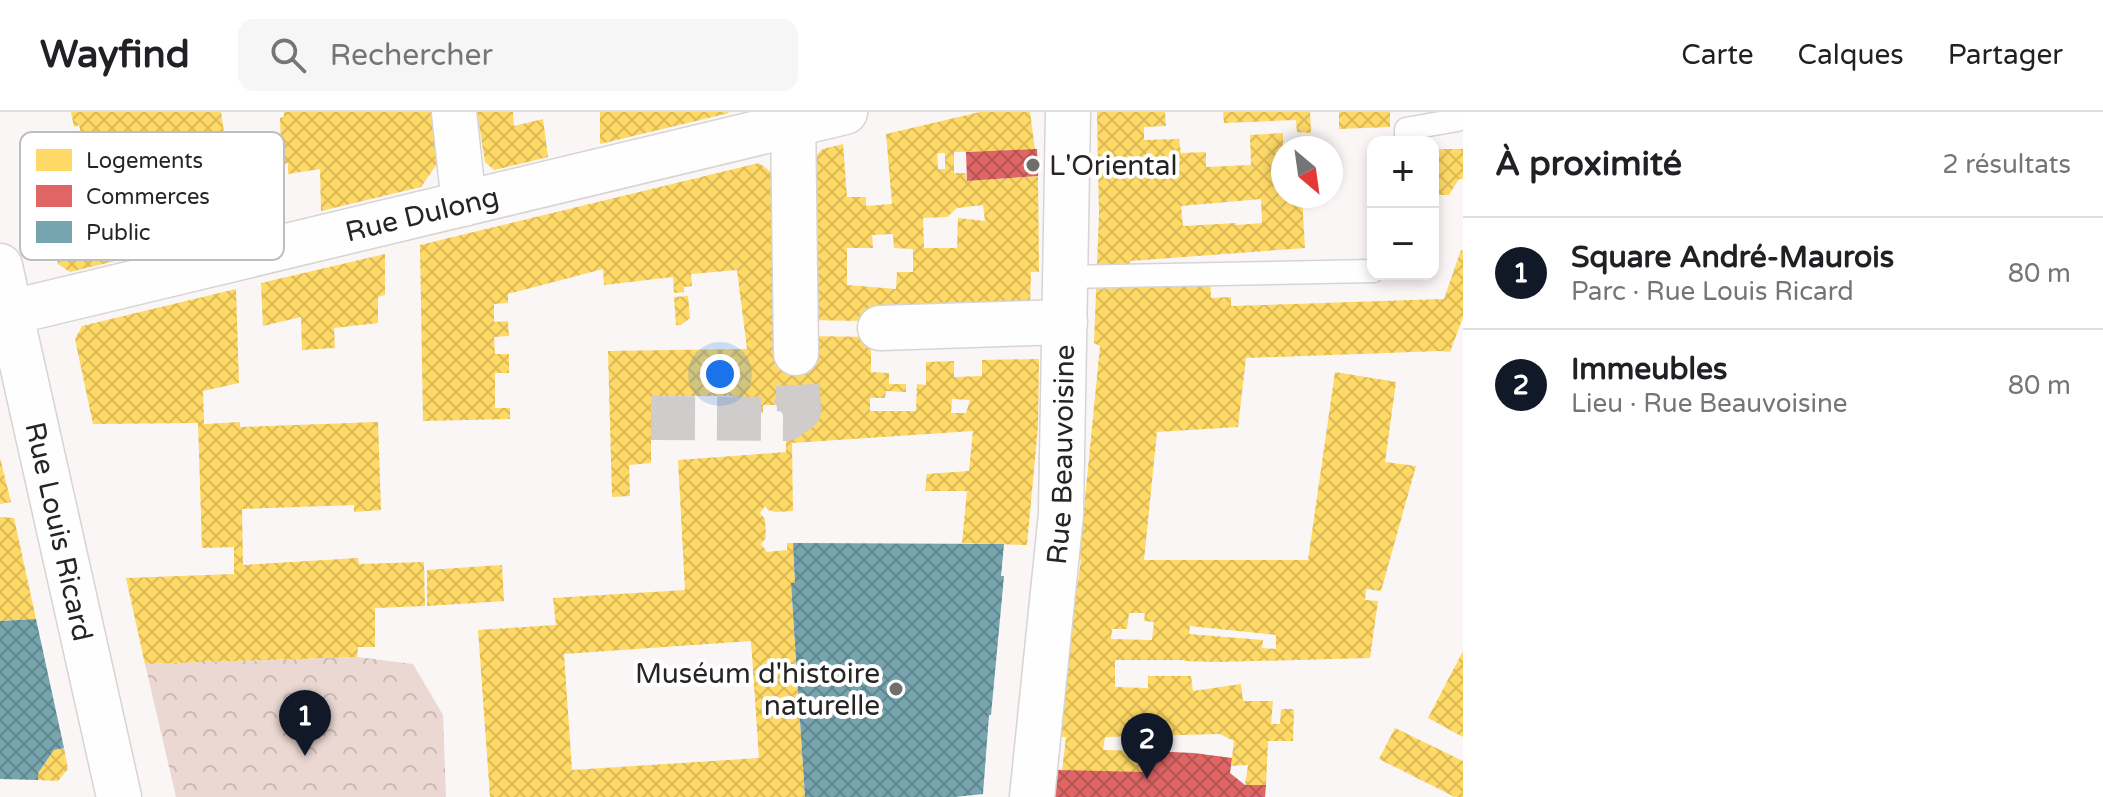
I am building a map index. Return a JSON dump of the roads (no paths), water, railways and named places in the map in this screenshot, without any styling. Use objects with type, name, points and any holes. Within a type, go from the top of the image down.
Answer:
[{"type":"street","points":[[454,112],[464,204]]},
{"type":"street","name":"Rue Dulong","points":[[284,247],[464,204],[793,118],[845,112]]},
{"type":"street","name":"Rue Beauvoisine","points":[[1032,797],[1061,514],[1068,112]]},
{"type":"street","points":[[793,118],[796,353]]},
{"type":"street","name":"Rue Dulong","points":[[5,314],[230,260]]},
{"type":"street","name":"Rue Louis Ricard","points":[[0,266],[5,314],[119,797]]},
{"type":"street","points":[[880,328],[1065,322]]},
{"type":"lane","points":[[1406,136],[1406,129],[1457,120],[1457,112]]},
{"type":"lane","points":[[1065,277],[1367,271]]},
{"type":"tunnel","points":[[651,418],[786,419],[799,410],[796,353]]},
{"type":"place","name":"L'Oriental","points":[[1033,165]]},
{"type":"place","name":"Muséum d'histoire naturelle","points":[[896,689]]},
{"type":"place","name":"Square André-Maurois","points":[[305,756]]},
{"type":"place","name":"Immeubles","points":[[1147,779]]}]
